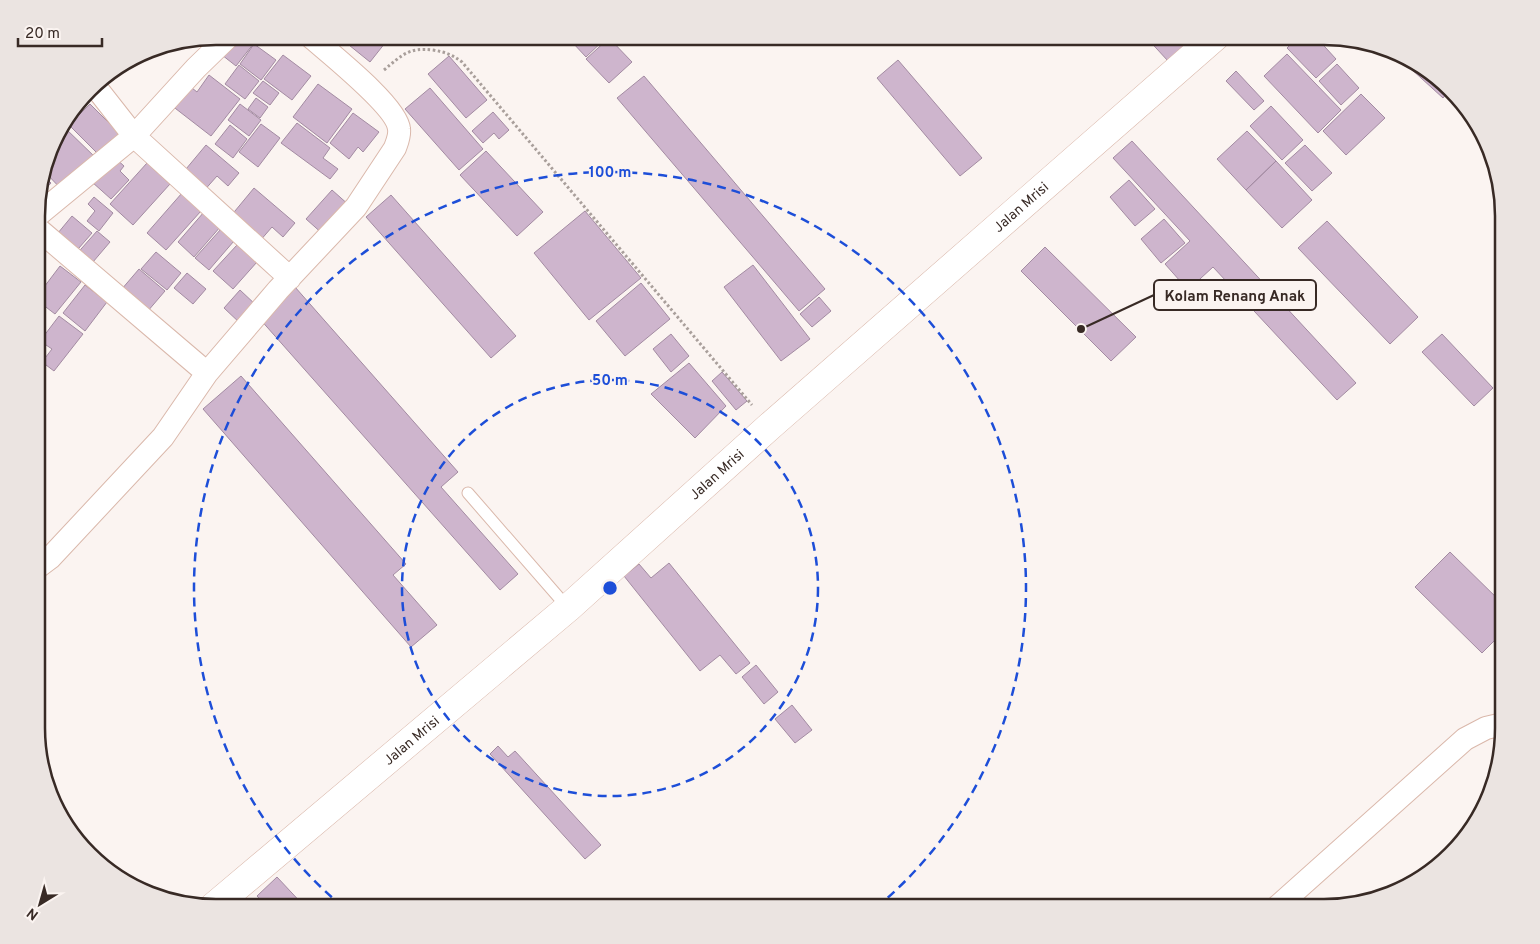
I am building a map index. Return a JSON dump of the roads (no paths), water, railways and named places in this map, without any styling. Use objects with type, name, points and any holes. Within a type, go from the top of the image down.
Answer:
[{"type":"street","points":[[45,209],[134,136],[220,45]]},
{"type":"street","points":[[45,562],[163,437],[207,373],[290,278],[356,207],[395,148],[399,138],[399,128],[395,118],[366,84],[320,45]]},
{"type":"street","name":"Jalan Mrisi","points":[[222,899],[568,608],[770,426],[1206,45]]},
{"type":"street","points":[[99,91],[134,136],[290,278]]},
{"type":"street","points":[[45,235],[207,373]]},
{"type":"street","points":[[1286,899],[1465,739],[1486,728],[1495,726]]},
{"type":"lane","points":[[468,493],[568,608]]},
{"type":"place","name":"Kolam Renang Anak","points":[[1081,329]]}]
